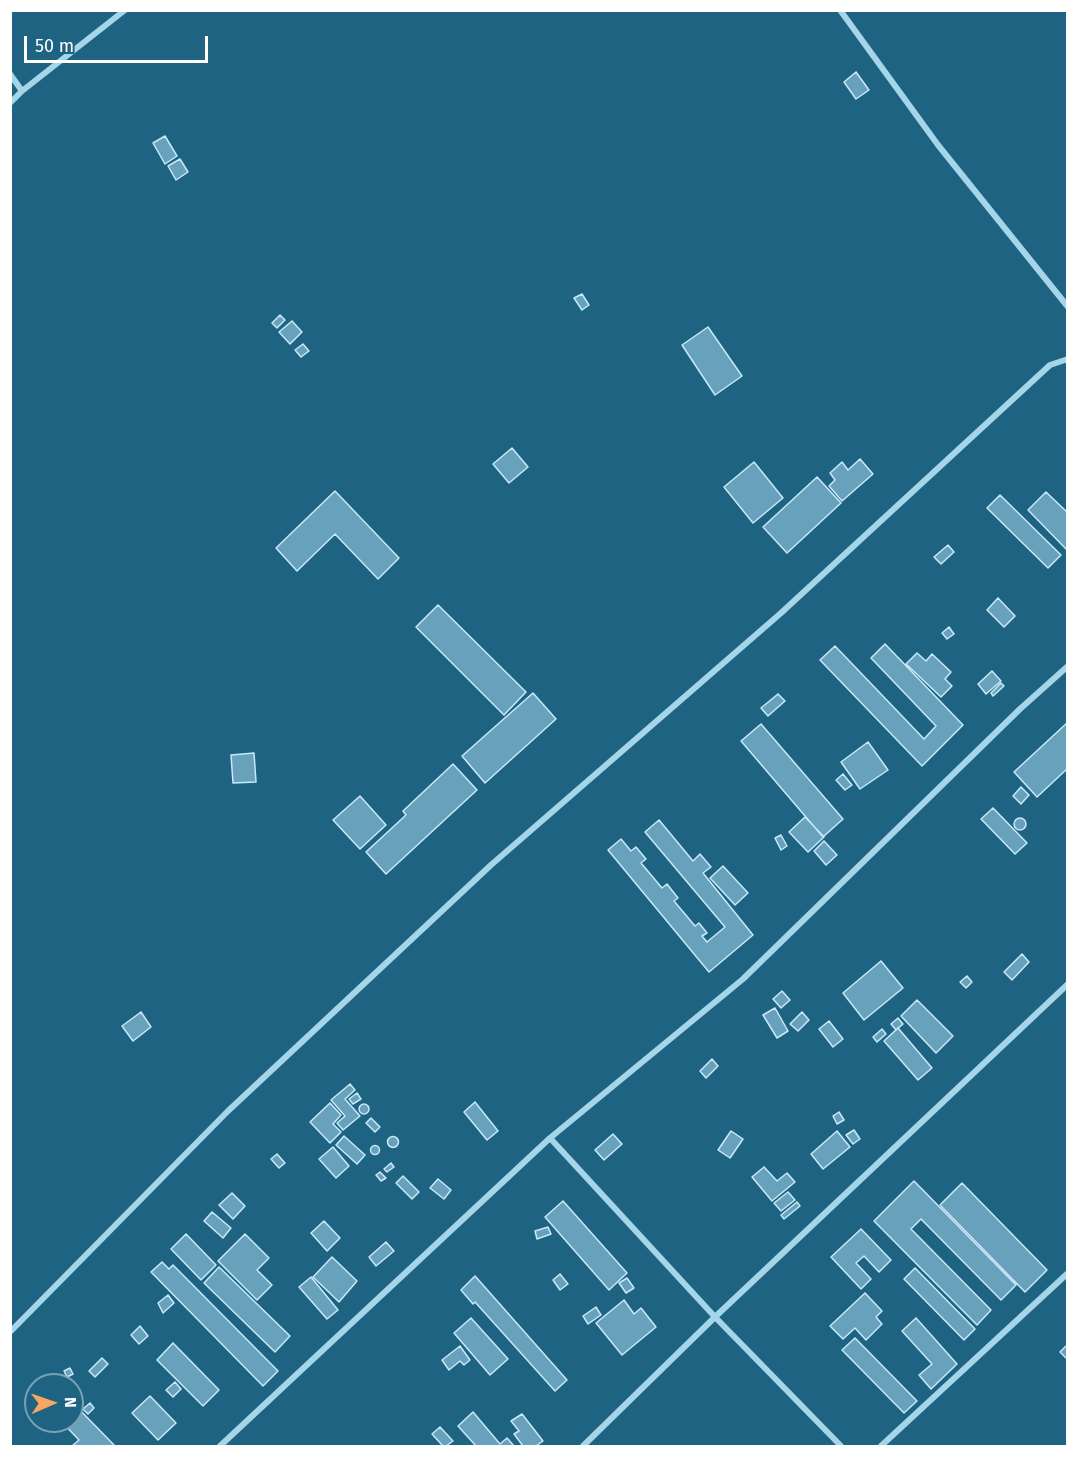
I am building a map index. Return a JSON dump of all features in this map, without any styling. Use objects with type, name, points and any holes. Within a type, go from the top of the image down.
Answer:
[{"type":"street","points":[[10,103],[125,10]]},
{"type":"street","points":[[840,10],[938,145],[1068,307]]},
{"type":"street","points":[[10,74],[22,91]]},
{"type":"street","points":[[10,1332],[228,1111],[491,865],[781,613],[1050,366],[1068,359]]},
{"type":"street","points":[[220,1446],[550,1138],[743,979],[1012,717],[1068,666]]},
{"type":"street","points":[[583,1446],[715,1317],[1068,984]]},
{"type":"street","points":[[550,1138],[715,1317],[841,1446]]},
{"type":"street","points":[[881,1446],[1068,1273]]},
{"type":"building","points":[[856,72],[869,90],[856,99],[844,82]]},
{"type":"building","points":[[165,136],[177,156],[165,164],[153,143]]},
{"type":"building","points":[[180,159],[188,172],[176,180],[168,166]]},
{"type":"building","points":[[582,294],[589,305],[582,310],[574,298]]},
{"type":"building","points":[[280,315],[285,320],[277,328],[272,323]]},
{"type":"building","points":[[292,321],[302,332],[290,344],[279,332]]},
{"type":"building","points":[[708,327],[742,376],[715,395],[682,345]]},
{"type":"building","points":[[303,344],[309,351],[301,357],[295,350]]},
{"type":"building","points":[[512,448],[528,467],[509,483],[493,464]]},
{"type":"building","points":[[860,459],[873,474],[842,501],[829,486],[835,480],[830,473],[842,462],[848,470]]},
{"type":"building","points":[[754,462],[783,498],[753,523],[724,487]]},
{"type":"building","points":[[817,477],[841,503],[787,553],[763,527]]},
{"type":"building","points":[[335,491],[399,558],[378,579],[335,534],[297,571],[276,548]]},
{"type":"building","points":[[1046,492],[1068,513],[1068,551],[1028,510]]},
{"type":"building","points":[[1000,495],[1061,555],[1048,568],[987,508]]},
{"type":"building","points":[[948,545],[954,552],[941,564],[934,557]]},
{"type":"building","points":[[998,598],[1015,616],[1004,627],[987,610]]},
{"type":"building","points":[[438,605],[526,692],[504,715],[416,627]]},
{"type":"building","points":[[949,627],[954,634],[947,639],[942,633]]},
{"type":"building","points":[[885,644],[963,725],[922,766],[820,660],[835,646],[924,739],[936,726],[871,658]]},
{"type":"building","points":[[917,653],[926,661],[932,654],[951,672],[945,679],[952,686],[941,697],[906,664]]},
{"type":"building","points":[[992,671],[1001,681],[986,694],[978,684]]},
{"type":"building","points":[[1001,683],[1004,686],[993,696],[991,693]]},
{"type":"building","points":[[533,693],[556,719],[485,783],[462,756]]},
{"type":"building","points":[[778,694],[785,701],[768,716],[761,708]]},
{"type":"building","points":[[1068,722],[1068,768],[1037,797],[1014,772]]},
{"type":"building","points":[[761,724],[843,819],[823,837],[741,741]]},
{"type":"building","points":[[868,742],[888,770],[860,789],[841,762]]},
{"type":"building","points":[[254,753],[256,782],[233,783],[231,755]]},
{"type":"building","points":[[453,764],[477,790],[386,874],[366,852],[406,815],[403,811]]},
{"type":"building","points":[[843,774],[852,785],[845,790],[836,780]]},
{"type":"building","points":[[1021,787],[1029,795],[1021,804],[1013,796]]},
{"type":"building","points":[[360,796],[386,825],[360,849],[333,820]]},
{"type":"building","points":[[993,808],[1027,843],[1015,854],[981,819]]},
{"type":"building","points":[[805,817],[824,837],[808,852],[789,832]]},
{"type":"building","points":[[1020,818],[1026,824],[1020,830],[1014,824]]},
{"type":"building","points":[[659,820],[693,861],[700,854],[711,867],[703,873],[753,935],[709,972],[608,850],[621,839],[631,851],[636,847],[646,859],[641,863],[662,888],[667,884],[678,898],[674,901],[695,926],[699,923],[707,933],[702,936],[707,942],[725,927],[645,832]]},
{"type":"building","points":[[781,835],[787,846],[781,850],[775,838]]},
{"type":"building","points":[[824,841],[837,855],[826,865],[814,851]]},
{"type":"building","points":[[723,866],[748,893],[735,905],[710,878]]},
{"type":"building","points":[[1022,954],[1029,962],[1012,980],[1004,972]]},
{"type":"building","points":[[881,961],[903,988],[864,1020],[843,993]]},
{"type":"building","points":[[967,976],[972,982],[966,988],[960,982]]},
{"type":"building","points":[[782,991],[790,1000],[781,1008],[773,999]]},
{"type":"building","points":[[917,1000],[953,1036],[936,1053],[901,1016]]},
{"type":"building","points":[[775,1008],[788,1031],[777,1038],[763,1015]]},
{"type":"building","points":[[141,1012],[151,1027],[133,1041],[122,1026]]},
{"type":"building","points":[[802,1012],[809,1020],[798,1031],[790,1024]]},
{"type":"building","points":[[898,1018],[903,1024],[896,1030],[891,1024]]},
{"type":"building","points":[[829,1021],[843,1039],[833,1047],[819,1029]]},
{"type":"building","points":[[898,1028],[932,1068],[918,1080],[884,1041]]},
{"type":"building","points":[[882,1029],[886,1034],[877,1042],[873,1037]]},
{"type":"building","points":[[712,1059],[718,1066],[706,1078],[700,1071]]},
{"type":"building","points":[[350,1084],[355,1090],[345,1099],[360,1116],[343,1130],[337,1123],[345,1116],[331,1100]]},
{"type":"building","points":[[357,1093],[361,1099],[353,1104],[349,1099]]},
{"type":"building","points":[[475,1102],[498,1131],[487,1140],[464,1112]]},
{"type":"building","points":[[330,1103],[341,1115],[333,1124],[341,1132],[330,1143],[310,1122]]},
{"type":"building","points":[[364,1104],[368,1105],[368,1113],[364,1114],[360,1113],[359,1109],[360,1105]]},
{"type":"building","points":[[839,1112],[844,1120],[837,1124],[833,1116]]},
{"type":"building","points":[[371,1118],[380,1127],[375,1132],[366,1123]]},
{"type":"building","points":[[854,1130],[860,1139],[853,1144],[846,1135]]},
{"type":"building","points":[[731,1131],[743,1139],[730,1158],[718,1150]]},
{"type":"building","points":[[837,1131],[850,1147],[823,1169],[811,1154]]},
{"type":"building","points":[[613,1134],[622,1144],[604,1160],[595,1150]]},
{"type":"building","points":[[344,1136],[365,1155],[357,1164],[336,1145]]},
{"type":"building","points":[[393,1137],[397,1138],[397,1146],[393,1147],[389,1146],[388,1142],[389,1138]]},
{"type":"building","points":[[375,1145],[380,1150],[375,1155],[370,1150]]},
{"type":"building","points":[[333,1147],[349,1166],[336,1178],[319,1159]]},
{"type":"building","points":[[277,1154],[285,1163],[279,1168],[271,1159]]},
{"type":"building","points":[[391,1163],[394,1167],[387,1172],[384,1169]]},
{"type":"building","points":[[764,1167],[777,1181],[787,1173],[795,1182],[772,1201],[752,1177]]},
{"type":"building","points":[[380,1172],[386,1178],[381,1181],[376,1175]]},
{"type":"building","points":[[403,1176],[419,1192],[412,1199],[396,1183]]},
{"type":"building","points":[[438,1179],[451,1190],[444,1199],[430,1188]]},
{"type":"building","points":[[914,1181],[1016,1285],[1001,1300],[921,1219],[911,1229],[991,1310],[977,1325],[874,1221]]},
{"type":"building","points":[[962,1183],[1047,1270],[1025,1292],[940,1205]]},
{"type":"building","points":[[788,1192],[795,1200],[781,1211],[774,1203]]},
{"type":"building","points":[[232,1193],[245,1206],[233,1219],[219,1205]]},
{"type":"building","points":[[563,1201],[627,1273],[609,1290],[545,1217]]},
{"type":"building","points":[[797,1202],[800,1206],[784,1219],[781,1215]]},
{"type":"building","points":[[212,1212],[231,1228],[223,1238],[204,1221]]},
{"type":"building","points":[[324,1221],[340,1238],[327,1251],[311,1233]]},
{"type":"building","points":[[548,1227],[551,1234],[537,1239],[535,1231]]},
{"type":"building","points":[[861,1229],[891,1260],[879,1272],[864,1256],[856,1263],[871,1279],[861,1289],[831,1257]]},
{"type":"building","points":[[186,1234],[216,1265],[201,1280],[171,1249]]},
{"type":"building","points":[[245,1234],[269,1258],[257,1270],[272,1285],[257,1300],[218,1261]]},
{"type":"building","points":[[386,1242],[394,1251],[376,1266],[369,1257]]},
{"type":"building","points":[[332,1257],[357,1281],[339,1302],[313,1277]]},
{"type":"building","points":[[162,1262],[169,1269],[173,1265],[278,1371],[263,1386],[151,1272]]},
{"type":"building","points":[[219,1267],[290,1336],[275,1352],[204,1283]]},
{"type":"building","points":[[915,1268],[975,1329],[964,1340],[904,1279]]},
{"type":"building","points":[[560,1274],[568,1284],[560,1290],[553,1280]]},
{"type":"building","points":[[475,1276],[567,1380],[555,1391],[475,1302],[473,1304],[461,1290]]},
{"type":"building","points":[[311,1277],[338,1310],[327,1319],[299,1287]]},
{"type":"building","points":[[627,1278],[634,1288],[626,1293],[619,1283]]},
{"type":"building","points":[[865,1293],[882,1311],[876,1317],[882,1324],[866,1340],[855,1328],[843,1339],[830,1326]]},
{"type":"building","points":[[168,1295],[174,1303],[163,1313],[158,1303]]},
{"type":"building","points":[[624,1300],[634,1314],[641,1308],[656,1327],[622,1355],[596,1323]]},
{"type":"building","points":[[596,1307],[601,1315],[588,1324],[583,1316]]},
{"type":"building","points":[[471,1318],[508,1359],[490,1375],[454,1333]]},
{"type":"building","points":[[916,1318],[957,1364],[931,1389],[919,1375],[932,1364],[902,1331]]},
{"type":"building","points":[[140,1326],[148,1336],[139,1344],[131,1335]]},
{"type":"building","points":[[855,1338],[917,1401],[904,1413],[842,1350]]},
{"type":"building","points":[[173,1343],[219,1390],[203,1406],[157,1360]]},
{"type":"building","points":[[1068,1344],[1068,1360],[1060,1352]]},
{"type":"building","points":[[460,1346],[470,1360],[464,1365],[460,1361],[449,1370],[442,1360]]},
{"type":"building","points":[[102,1358],[108,1364],[95,1377],[89,1371]]},
{"type":"building","points":[[70,1368],[72,1373],[65,1373],[64,1371]]},
{"type":"building","points":[[175,1382],[181,1389],[173,1397],[166,1390]]},
{"type":"building","points":[[150,1396],[176,1423],[158,1440],[132,1413]]},
{"type":"building","points":[[90,1403],[94,1408],[88,1414],[84,1408]]},
{"type":"building","points":[[473,1412],[500,1444],[507,1438],[514,1446],[476,1446],[458,1426]]},
{"type":"building","points":[[84,1414],[115,1446],[72,1446],[79,1440],[72,1433],[84,1433]]},
{"type":"building","points":[[522,1414],[543,1441],[536,1446],[523,1446],[514,1434],[519,1431],[511,1421]]},
{"type":"building","points":[[440,1427],[453,1441],[446,1446],[443,1446],[432,1434]]}]
